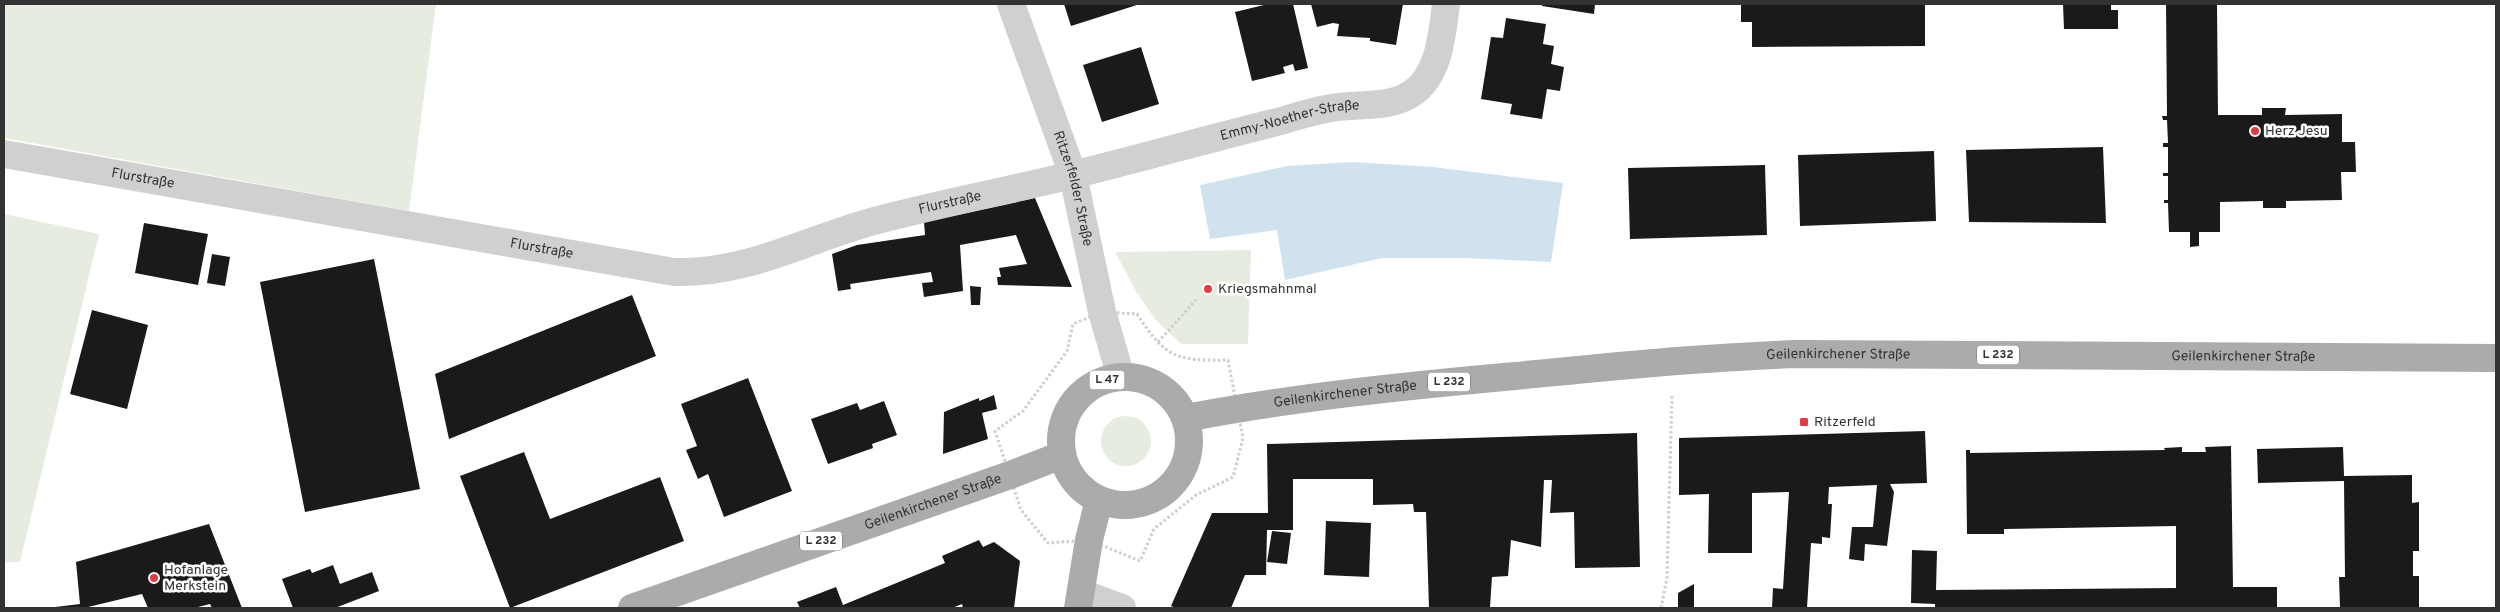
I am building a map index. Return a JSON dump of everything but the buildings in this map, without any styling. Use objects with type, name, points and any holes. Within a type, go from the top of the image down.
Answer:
[{"type":"main road","name":"Geilenkirchener Straße","points":[[1186,418],[1237,408],[1408,385],[1673,361],[1798,354],[2496,358]]},
{"type":"main road","name":"L 47","points":[[1120,377],[1141,379],[1160,387],[1175,400],[1186,418],[1190,439],[1187,460],[1177,480],[1161,494],[1141,503],[1120,506],[1099,500],[1075,482],[1067,469],[1062,455],[1061,433],[1068,412],[1081,394],[1099,382],[1120,377]]},
{"type":"main road","name":"Geilenkirchener Straße","points":[[632,608],[1062,455]]},
{"type":"main road","points":[[1080,601],[1089,540],[1099,500]]},
{"type":"street","name":"Ritzerfelder Straße","points":[[1012,4],[1073,175],[1102,312],[1120,377]]},
{"type":"street","name":"Emmy-Noether-Straße","points":[[1073,175],[1332,107],[1385,103],[1411,94],[1427,77],[1434,64],[1441,42],[1446,4]]},
{"type":"street","name":"Flurstraße","points":[[4,154],[674,272],[702,273],[796,249],[876,220],[1073,175]]},
{"type":"street","points":[[1080,601],[1122,608]]},
{"type":"path","points":[[1158,342],[1196,300]]},
{"type":"path","points":[[1102,312],[1137,314],[1158,342],[1173,355],[1195,361],[1228,360],[1243,438],[1232,477],[1196,495],[1154,529],[1140,561],[1089,540],[1048,543],[1021,510],[995,431],[1023,411],[1067,351],[1073,324],[1102,312]]},
{"type":"path","points":[[1661,608],[1667,578],[1673,361]]},
{"type":"shaded area","points":[[4,4],[436,4],[409,211],[4,138]]},
{"type":"shaded area","points":[[4,214],[99,234],[20,562],[4,562]]},
{"type":"shaded area","points":[[1251,250],[1248,344],[1181,344],[1155,319],[1137,293],[1115,252]]},
{"type":"shaded area","points":[[1126,416],[1136,418],[1144,423],[1149,431],[1151,441],[1149,451],[1144,459],[1136,464],[1126,466],[1116,464],[1108,459],[1103,451],[1101,441],[1103,431],[1108,423],[1116,418]]},
{"type":"water","points":[[1352,162],[1433,167],[1563,183],[1551,262],[1465,258],[1382,258],[1285,280],[1277,230],[1210,239],[1200,185],[1287,166]]},
{"type":"place","name":"Herz Jesu","points":[[2255,131]]},
{"type":"place","name":"Kriegsmahnmal","points":[[1208,289]]},
{"type":"place","name":"Ritzerfeld","points":[[1804,422]]},
{"type":"place","name":"Hofanlage Merkstein","points":[[154,578]]}]
